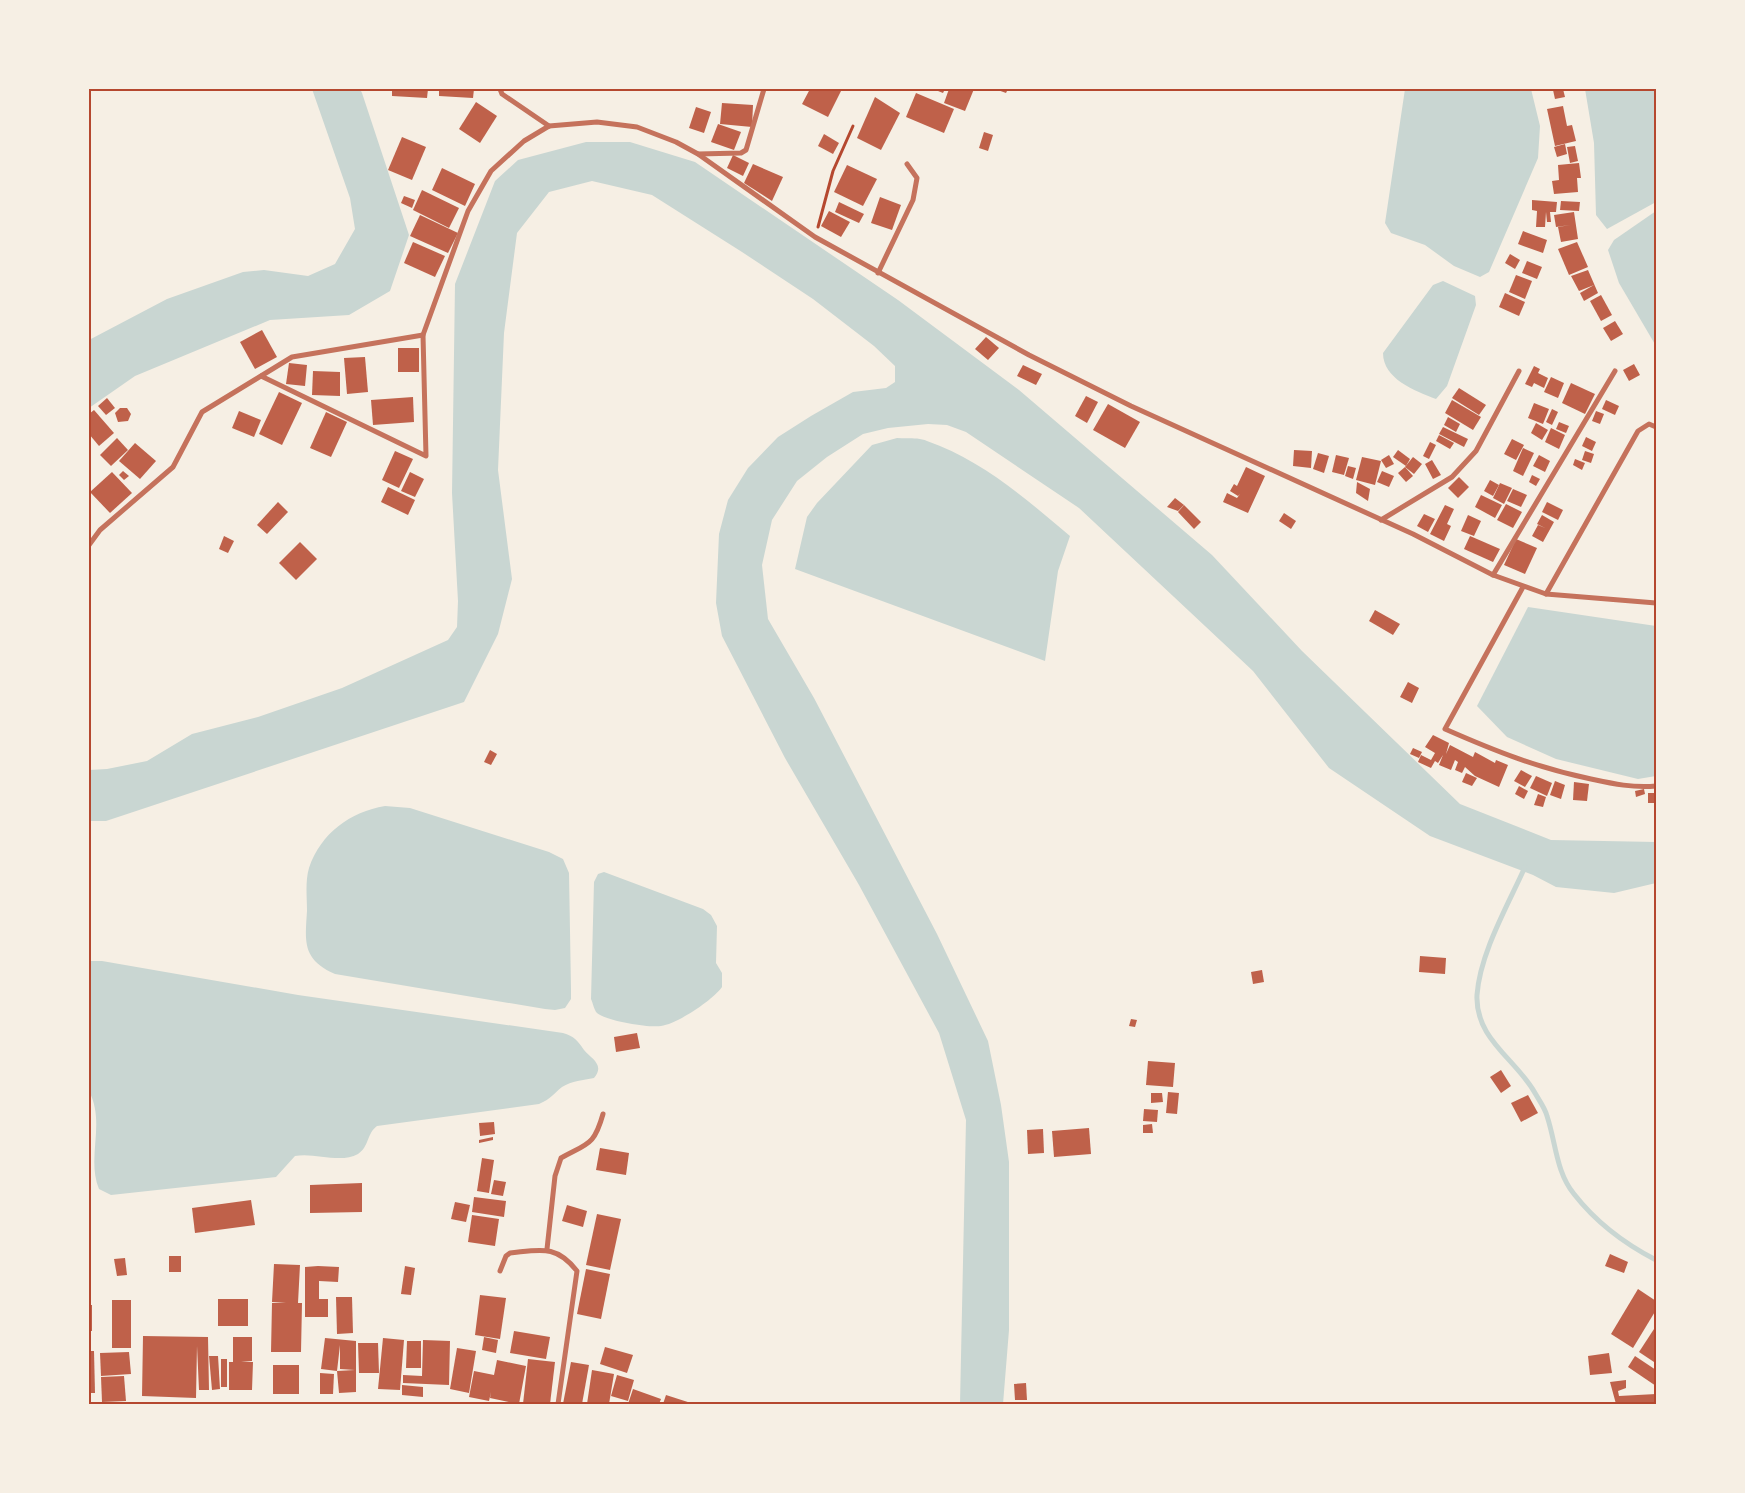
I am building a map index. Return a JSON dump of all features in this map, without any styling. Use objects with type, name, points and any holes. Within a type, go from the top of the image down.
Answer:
[{"type":"street","points":[[500,89],[502,94],[549,126]]},
{"type":"street","points":[[698,154],[741,153],[746,150],[764,89]]},
{"type":"street","points":[[262,376],[426,456],[423,335],[468,211],[491,171],[524,141],[549,126],[597,122],[637,127],[676,142],[698,154],[816,237],[878,273],[1029,355],[1131,406],[1381,520],[1493,575],[1523,587],[1546,594],[1656,603]]},
{"type":"street","points":[[878,273],[913,200],[917,178],[907,164]]},
{"type":"street","points":[[89,545],[100,530],[173,467],[202,412],[292,357],[423,335]]},
{"type":"street","points":[[1381,520],[1452,477],[1476,451],[1519,371]]},
{"type":"street","points":[[1493,575],[1615,371]]},
{"type":"street","points":[[1546,594],[1638,431],[1649,424],[1656,426]]},
{"type":"street","points":[[1523,587],[1445,729],[1504,756],[1569,774],[1636,788],[1656,786]]},
{"type":"street","points":[[547,1249],[555,1176],[561,1158],[590,1142],[598,1133],[603,1114]]},
{"type":"street","points":[[500,1271],[506,1256],[510,1253],[547,1249],[567,1258],[577,1271],[558,1404]]},
{"type":"path","points":[[816,237],[833,171],[853,126]]},
{"type":"shaded area","points":[[312,89],[360,89],[362,93],[409,235],[390,291],[349,315],[270,320],[135,376],[89,408],[89,340],[167,299],[243,272],[264,270],[308,276],[335,264],[355,229],[350,198]]},
{"type":"shaded area","points":[[1405,89],[1531,89],[1540,126],[1538,158],[1489,272],[1480,277],[1454,266],[1425,245],[1391,233],[1385,223]]},
{"type":"shaded area","points":[[1585,89],[1656,89],[1656,202],[1607,229],[1596,215],[1594,143]]},
{"type":"shaded area","points":[[586,142],[630,142],[695,162],[898,300],[1019,390],[1212,555],[1302,651],[1460,804],[1551,840],[1656,842],[1656,883],[1614,893],[1556,887],[1533,875],[1430,836],[1329,768],[1253,671],[1079,508],[966,432],[947,425],[928,424],[888,428],[863,434],[827,457],[797,481],[772,520],[762,565],[768,619],[814,698],[862,790],[937,934],[988,1041],[1001,1105],[1009,1162],[1009,1330],[1003,1404],[960,1404],[966,1120],[939,1033],[859,885],[785,758],[722,636],[716,603],[719,534],[728,500],[748,468],[778,437],[811,416],[853,392],[886,388],[895,382],[895,366],[874,346],[813,299],[742,252],[652,195],[592,181],[549,192],[517,233],[504,333],[498,470],[512,579],[498,634],[464,702],[106,821],[89,821],[89,770],[107,769],[147,761],[192,734],[258,717],[342,688],[448,640],[457,627],[458,601],[452,493],[455,284],[495,181],[518,160]]},
{"type":"shaded area","points":[[1656,211],[1656,346],[1619,283],[1608,250],[1614,240]]},
{"type":"shaded area","points":[[1443,281],[1475,296],[1476,305],[1447,386],[1436,399],[1410,388],[1394,377],[1384,362],[1383,353],[1433,285]]},
{"type":"shaded area","points":[[897,438],[923,440],[966,459],[1003,482],[1070,536],[1058,571],[1045,661],[795,569],[807,517],[817,503],[872,445]]},
{"type":"shaded area","points":[[1528,607],[1656,626],[1656,776],[1638,779],[1556,759],[1507,737],[1477,706]]},
{"type":"shaded area","points":[[385,806],[410,808],[549,852],[563,859],[569,873],[571,989],[571,999],[565,1008],[545,1009],[335,974],[316,962],[311,956],[306,941],[307,878],[314,856],[321,844],[338,826],[360,813]]},
{"type":"shaded area","points":[[604,872],[703,909],[711,915],[717,926],[716,963],[722,973],[722,987],[694,1011],[668,1024],[647,1026],[609,1019],[595,1010],[591,999],[594,882],[598,874]]},
{"type":"shaded area","points":[[89,961],[102,961],[298,995],[563,1033],[578,1041],[596,1062],[598,1069],[594,1078],[566,1085],[539,1104],[377,1126],[371,1132],[362,1151],[358,1154],[343,1158],[310,1155],[295,1156],[276,1177],[111,1195],[99,1189],[94,1165],[96,1116],[94,1103],[89,1091]]},
{"type":"building","points":[[392,89],[428,89],[427,98],[392,96]]},
{"type":"building","points":[[439,89],[474,89],[473,98],[439,96]]},
{"type":"building","points":[[810,89],[842,89],[828,117],[802,104]]},
{"type":"building","points":[[933,89],[945,89],[943,93]]},
{"type":"building","points":[[949,89],[974,89],[965,111],[944,103]]},
{"type":"building","points":[[995,89],[1008,89],[1006,93]]},
{"type":"building","points":[[1563,89],[1565,97],[1555,99],[1553,90]]},
{"type":"building","points":[[916,93],[954,109],[944,133],[906,117]]},
{"type":"building","points":[[875,97],[900,113],[881,150],[857,138]]},
{"type":"building","points":[[476,102],[497,116],[480,143],[459,129]]},
{"type":"building","points":[[722,103],[753,105],[752,127],[720,124]]},
{"type":"building","points":[[1563,106],[1567,126],[1572,125],[1576,141],[1555,146],[1547,109]]},
{"type":"building","points":[[696,107],[711,112],[704,133],[689,128]]},
{"type":"building","points":[[718,124],[741,132],[734,150],[711,142]]},
{"type":"building","points":[[984,132],[993,135],[988,151],[979,148]]},
{"type":"building","points":[[824,134],[839,143],[833,154],[818,146]]},
{"type":"building","points":[[402,137],[426,147],[412,180],[388,170]]},
{"type":"building","points":[[1565,144],[1567,154],[1557,157],[1554,147]]},
{"type":"building","points":[[1575,146],[1578,161],[1570,163],[1567,147]]},
{"type":"building","points":[[733,155],[749,163],[743,176],[727,168]]},
{"type":"building","points":[[1579,163],[1581,178],[1577,178],[1578,192],[1554,194],[1552,181],[1559,180],[1558,165]]},
{"type":"building","points":[[753,164],[783,177],[772,201],[744,183]]},
{"type":"building","points":[[847,165],[877,179],[863,206],[834,192]]},
{"type":"building","points":[[442,168],[475,184],[465,206],[432,190]]},
{"type":"building","points":[[422,190],[459,208],[449,228],[413,210]]},
{"type":"building","points":[[404,196],[415,200],[412,208],[401,203]]},
{"type":"building","points":[[880,197],[901,205],[892,230],[871,223]]},
{"type":"building","points":[[1532,200],[1557,202],[1556,212],[1550,212],[1551,222],[1547,222],[1546,212],[1545,227],[1536,227],[1537,211],[1532,210]]},
{"type":"building","points":[[1561,201],[1580,202],[1579,211],[1560,210]]},
{"type":"building","points":[[839,202],[864,214],[859,223],[835,212]]},
{"type":"building","points":[[829,211],[850,222],[841,237],[821,226]]},
{"type":"building","points":[[1574,212],[1578,239],[1561,242],[1558,227],[1570,225],[1556,227],[1554,215]]},
{"type":"building","points":[[420,215],[458,233],[448,253],[410,236]]},
{"type":"building","points":[[1523,231],[1547,240],[1543,253],[1518,244]]},
{"type":"building","points":[[413,242],[445,256],[435,277],[404,263]]},
{"type":"building","points":[[1577,242],[1588,267],[1569,275],[1558,249]]},
{"type":"building","points":[[1510,254],[1520,260],[1515,269],[1505,263]]},
{"type":"building","points":[[1527,261],[1542,267],[1537,279],[1522,273]]},
{"type":"building","points":[[1588,270],[1598,293],[1584,301],[1580,293],[1594,285],[1579,291],[1571,276]]},
{"type":"building","points":[[1516,275],[1532,281],[1525,299],[1509,292]]},
{"type":"building","points":[[1505,293],[1525,302],[1519,316],[1499,307]]},
{"type":"building","points":[[1601,295],[1612,315],[1601,321],[1590,301]]},
{"type":"building","points":[[1615,321],[1623,334],[1611,341],[1603,328]]},
{"type":"building","points":[[262,330],[277,357],[255,369],[240,342]]},
{"type":"building","points":[[986,337],[999,348],[988,360],[975,349]]},
{"type":"building","points":[[398,348],[419,348],[419,372],[398,372]]},
{"type":"building","points":[[365,357],[368,392],[347,394],[344,358]]},
{"type":"building","points":[[289,363],[307,365],[305,386],[286,384]]},
{"type":"building","points":[[1634,364],[1640,375],[1629,381],[1623,370]]},
{"type":"building","points":[[1023,365],[1042,374],[1036,385],[1017,376]]},
{"type":"building","points":[[1534,366],[1540,369],[1538,373],[1548,378],[1544,388],[1534,383],[1532,387],[1525,384]]},
{"type":"building","points":[[313,371],[340,372],[340,396],[312,395]]},
{"type":"building","points":[[1551,377],[1564,383],[1558,398],[1544,392]]},
{"type":"building","points":[[1571,383],[1595,394],[1585,414],[1562,403]]},
{"type":"building","points":[[1459,388],[1486,405],[1479,415],[1452,398]]},
{"type":"building","points":[[279,392],[302,403],[282,445],[259,434]]},
{"type":"building","points":[[1086,396],[1098,402],[1087,423],[1075,416]]},
{"type":"building","points":[[413,397],[414,422],[373,425],[371,400]]},
{"type":"building","points":[[107,398],[115,408],[106,415],[98,406]]},
{"type":"building","points":[[1452,400],[1481,417],[1473,430],[1445,413]]},
{"type":"building","points":[[1606,400],[1619,406],[1615,415],[1602,409]]},
{"type":"building","points":[[1534,403],[1549,409],[1543,424],[1528,418]]},
{"type":"building","points":[[1108,404],[1140,422],[1125,448],[1093,430]]},
{"type":"building","points":[[120,408],[127,408],[131,414],[128,421],[118,422],[115,413]]},
{"type":"building","points":[[1552,409],[1558,412],[1552,425],[1546,422]]},
{"type":"building","points":[[94,410],[114,433],[99,446],[89,434],[89,414]]},
{"type":"building","points":[[239,411],[261,420],[254,437],[232,428]]},
{"type":"building","points":[[1596,411],[1604,414],[1600,424],[1592,421]]},
{"type":"building","points":[[326,412],[347,422],[331,457],[310,448]]},
{"type":"building","points":[[1448,417],[1460,424],[1456,432],[1444,425]]},
{"type":"building","points":[[1559,422],[1569,426],[1566,433],[1556,429]]},
{"type":"building","points":[[1536,423],[1548,430],[1542,440],[1531,433]]},
{"type":"building","points":[[1443,427],[1468,439],[1464,447],[1439,434]]},
{"type":"building","points":[[1551,428],[1565,435],[1559,449],[1545,442]]},
{"type":"building","points":[[1439,435],[1454,443],[1450,449],[1436,441]]},
{"type":"building","points":[[1586,437],[1596,442],[1592,451],[1582,446]]},
{"type":"building","points":[[117,438],[128,450],[111,466],[100,455]]},
{"type":"building","points":[[1512,439],[1524,445],[1516,460],[1504,454]]},
{"type":"building","points":[[1430,442],[1436,445],[1429,459],[1423,456]]},
{"type":"building","points":[[135,443],[156,461],[140,479],[119,461]]},
{"type":"building","points":[[1523,448],[1534,453],[1523,476],[1513,471]]},
{"type":"building","points":[[1294,450],[1312,451],[1311,468],[1293,466]]},
{"type":"building","points":[[1398,450],[1410,459],[1406,466],[1393,457]]},
{"type":"building","points":[[395,451],[413,459],[399,488],[382,480]]},
{"type":"building","points":[[1585,451],[1594,454],[1591,463],[1582,460]]},
{"type":"building","points":[[1318,453],[1329,456],[1324,473],[1313,469]]},
{"type":"building","points":[[1336,455],[1349,458],[1344,475],[1332,472]]},
{"type":"building","points":[[1389,455],[1394,464],[1386,468],[1381,460]]},
{"type":"building","points":[[1539,455],[1550,461],[1545,472],[1533,466]]},
{"type":"building","points":[[1362,457],[1381,461],[1375,485],[1356,480]]},
{"type":"building","points":[[1413,457],[1422,464],[1414,474],[1405,467]]},
{"type":"building","points":[[1575,459],[1585,463],[1582,470],[1573,465]]},
{"type":"building","points":[[1432,460],[1441,475],[1433,479],[1425,464]]},
{"type":"building","points":[[1348,466],[1356,468],[1353,479],[1345,476]]},
{"type":"building","points":[[1246,467],[1265,476],[1248,513],[1223,502],[1227,493],[1237,498],[1240,494],[1238,496],[1230,491],[1234,484],[1237,486]]},
{"type":"building","points":[[1405,467],[1413,476],[1406,482],[1398,473]]},
{"type":"building","points":[[123,471],[129,476],[124,480],[119,475]]},
{"type":"building","points":[[1382,471],[1394,476],[1389,487],[1377,482]]},
{"type":"building","points":[[112,472],[132,493],[110,513],[90,492]]},
{"type":"building","points":[[410,472],[424,479],[415,497],[401,491]]},
{"type":"building","points":[[1532,475],[1540,479],[1536,486],[1529,482]]},
{"type":"building","points":[[1459,477],[1469,487],[1458,498],[1448,488]]},
{"type":"building","points":[[1490,480],[1499,485],[1493,496],[1484,491]]},
{"type":"building","points":[[1357,482],[1370,489],[1368,501],[1356,493]]},
{"type":"building","points":[[1500,483],[1512,488],[1504,504],[1493,498]]},
{"type":"building","points":[[388,487],[415,500],[408,515],[381,502]]},
{"type":"building","points":[[1513,489],[1527,495],[1521,507],[1507,501]]},
{"type":"building","points":[[1481,495],[1502,505],[1495,518],[1475,507]]},
{"type":"building","points":[[1175,498],[1184,505],[1178,511],[1167,507]]},
{"type":"building","points":[[278,502],[288,512],[267,534],[257,525]]},
{"type":"building","points":[[1547,502],[1563,510],[1558,520],[1542,512]]},
{"type":"building","points":[[1506,504],[1522,512],[1513,528],[1497,520]]},
{"type":"building","points":[[1184,505],[1201,522],[1194,529],[1178,512]]},
{"type":"building","points":[[1445,505],[1454,509],[1447,524],[1451,526],[1444,541],[1430,534]]},
{"type":"building","points":[[1284,513],[1296,521],[1291,529],[1279,521]]},
{"type":"building","points":[[1424,514],[1435,519],[1428,532],[1417,526]]},
{"type":"building","points":[[1468,515],[1481,521],[1474,536],[1461,531]]},
{"type":"building","points":[[1542,515],[1554,522],[1543,542],[1532,536],[1538,525],[1545,528],[1537,524]]},
{"type":"building","points":[[224,536],[234,541],[228,553],[219,549]]},
{"type":"building","points":[[1470,536],[1500,549],[1493,562],[1464,549]]},
{"type":"building","points":[[1516,539],[1537,548],[1525,574],[1504,565]]},
{"type":"building","points":[[300,542],[317,559],[296,580],[279,563]]},
{"type":"building","points":[[1375,610],[1400,624],[1393,635],[1369,621]]},
{"type":"building","points":[[1408,682],[1419,688],[1412,703],[1400,697]]},
{"type":"building","points":[[1433,735],[1449,743],[1446,754],[1450,745],[1473,757],[1475,752],[1495,763],[1496,760],[1508,765],[1499,787],[1475,776],[1465,767],[1462,773],[1455,770],[1458,762],[1455,760],[1451,770],[1439,765],[1443,755],[1438,763],[1435,761],[1431,768],[1418,762],[1421,755],[1431,760],[1435,753],[1425,747]]},
{"type":"building","points":[[1413,748],[1422,752],[1419,758],[1410,754]]},
{"type":"building","points":[[490,750],[497,754],[491,765],[484,762]]},
{"type":"building","points":[[1521,770],[1532,776],[1525,787],[1514,781]]},
{"type":"building","points":[[1466,773],[1477,778],[1472,786],[1462,782]]},
{"type":"building","points":[[1536,776],[1552,783],[1547,796],[1530,788]]},
{"type":"building","points":[[1555,781],[1565,785],[1561,799],[1550,795]]},
{"type":"building","points":[[1574,782],[1589,784],[1587,801],[1573,800]]},
{"type":"building","points":[[1519,786],[1528,791],[1524,799],[1515,794]]},
{"type":"building","points":[[1644,789],[1645,794],[1636,797],[1635,791]]},
{"type":"building","points":[[1648,793],[1656,793],[1656,803],[1648,803]]},
{"type":"building","points":[[1538,794],[1546,797],[1543,807],[1534,805]]},
{"type":"building","points":[[1420,956],[1446,958],[1445,974],[1419,972]]},
{"type":"building","points":[[1262,970],[1264,982],[1253,984],[1251,972]]},
{"type":"building","points":[[1131,1019],[1137,1020],[1135,1027],[1129,1026]]},
{"type":"building","points":[[637,1033],[640,1048],[616,1052],[614,1037]]},
{"type":"building","points":[[1148,1061],[1175,1063],[1173,1087],[1146,1085]]},
{"type":"building","points":[[1501,1070],[1511,1086],[1501,1093],[1490,1077]]},
{"type":"building","points":[[1168,1092],[1179,1093],[1177,1114],[1166,1113]]},
{"type":"building","points":[[1151,1093],[1162,1093],[1163,1102],[1151,1103]]},
{"type":"building","points":[[1528,1095],[1538,1113],[1521,1122],[1511,1103]]},
{"type":"building","points":[[1144,1109],[1158,1110],[1157,1122],[1143,1121]]},
{"type":"building","points":[[494,1122],[495,1134],[480,1136],[479,1123]]},
{"type":"building","points":[[1152,1124],[1153,1133],[1143,1133],[1143,1125]]},
{"type":"building","points":[[1089,1128],[1091,1154],[1054,1157],[1052,1131]]},
{"type":"building","points":[[1043,1129],[1044,1153],[1028,1154],[1027,1130]]},
{"type":"building","points":[[493,1137],[493,1140],[479,1143],[479,1140]]},
{"type":"building","points":[[600,1148],[629,1153],[626,1175],[596,1170]]},
{"type":"building","points":[[482,1158],[494,1160],[489,1193],[477,1191]]},
{"type":"building","points":[[494,1180],[506,1182],[503,1196],[491,1194]]},
{"type":"building","points":[[362,1183],[362,1212],[310,1213],[310,1185]]},
{"type":"building","points":[[474,1197],[506,1201],[504,1217],[472,1212]]},
{"type":"building","points":[[251,1200],[255,1225],[195,1233],[192,1208]]},
{"type":"building","points":[[455,1202],[470,1205],[466,1222],[451,1219]]},
{"type":"building","points":[[567,1205],[587,1211],[583,1227],[562,1221]]},
{"type":"building","points":[[597,1214],[621,1219],[610,1270],[586,1265]]},
{"type":"building","points":[[472,1215],[499,1219],[495,1246],[468,1242]]},
{"type":"building","points":[[1610,1254],[1628,1262],[1624,1273],[1605,1266]]},
{"type":"building","points":[[169,1256],[181,1256],[181,1272],[169,1272]]},
{"type":"building","points":[[125,1258],[127,1275],[117,1276],[114,1259]]},
{"type":"building","points":[[274,1264],[300,1265],[298,1303],[302,1303],[301,1352],[271,1352],[272,1303],[286,1302],[272,1302]]},
{"type":"building","points":[[405,1266],[415,1268],[411,1295],[401,1294]]},
{"type":"building","points":[[305,1267],[339,1267],[338,1282],[319,1281],[319,1299],[328,1299],[328,1317],[305,1317]]},
{"type":"building","points":[[586,1269],[610,1274],[601,1319],[577,1314]]},
{"type":"building","points":[[1638,1289],[1656,1301],[1656,1310],[1633,1348],[1611,1334]]},
{"type":"building","points":[[480,1295],[506,1298],[500,1339],[475,1335]]},
{"type":"building","points":[[336,1297],[352,1297],[353,1333],[337,1334]]},
{"type":"building","points":[[218,1299],[248,1299],[248,1326],[218,1326]]},
{"type":"building","points":[[112,1300],[131,1300],[131,1348],[112,1348]]},
{"type":"building","points":[[89,1305],[92,1305],[92,1331],[89,1331]]},
{"type":"building","points":[[1654,1329],[1656,1359],[1654,1362],[1639,1352]]},
{"type":"building","points":[[514,1331],[550,1337],[546,1359],[510,1353]]},
{"type":"building","points":[[143,1336],[208,1337],[209,1390],[199,1390],[197,1346],[196,1398],[142,1396]]},
{"type":"building","points":[[233,1337],[252,1337],[252,1361],[241,1362],[253,1362],[252,1390],[229,1390],[229,1362],[233,1362]]},
{"type":"building","points":[[484,1337],[498,1340],[496,1353],[482,1350]]},
{"type":"building","points":[[325,1338],[356,1341],[356,1392],[339,1393],[337,1371],[321,1369]],"holes":[[[340,1345],[340,1369],[355,1370],[337,1371]]]},
{"type":"building","points":[[383,1338],[404,1340],[400,1390],[378,1389]]},
{"type":"building","points":[[423,1340],[450,1341],[449,1385],[403,1383],[403,1375],[422,1376]]},
{"type":"building","points":[[407,1341],[421,1341],[421,1368],[406,1368]]},
{"type":"building","points":[[358,1343],[378,1343],[379,1373],[359,1373]]},
{"type":"building","points":[[605,1347],[633,1355],[627,1373],[600,1364]]},
{"type":"building","points":[[457,1348],[476,1351],[469,1393],[450,1389]]},
{"type":"building","points":[[89,1351],[94,1351],[95,1393],[89,1393]]},
{"type":"building","points":[[129,1352],[131,1374],[101,1376],[100,1353]]},
{"type":"building","points":[[1609,1353],[1612,1373],[1590,1375],[1588,1356]]},
{"type":"building","points":[[209,1356],[218,1356],[220,1389],[212,1390]]},
{"type":"building","points":[[1635,1356],[1656,1370],[1656,1386],[1628,1367]]},
{"type":"building","points":[[221,1359],[227,1359],[227,1387],[221,1387]]},
{"type":"building","points":[[528,1359],[555,1362],[550,1404],[523,1404]]},
{"type":"building","points":[[497,1360],[526,1366],[519,1404],[490,1398],[491,1392],[489,1401],[469,1397],[474,1371],[494,1375]]},
{"type":"building","points":[[571,1362],[589,1365],[582,1404],[563,1404]]},
{"type":"building","points":[[273,1365],[299,1365],[299,1394],[273,1394]]},
{"type":"building","points":[[592,1370],[614,1374],[609,1404],[587,1404]]},
{"type":"building","points":[[320,1373],[334,1374],[333,1394],[320,1394]]},
{"type":"building","points":[[617,1375],[634,1380],[628,1401],[611,1396]]},
{"type":"building","points":[[124,1376],[126,1401],[102,1402],[101,1377]]},
{"type":"building","points":[[1626,1380],[1626,1388],[1618,1391],[1619,1396],[1656,1394],[1656,1404],[1616,1404],[1610,1382]]},
{"type":"building","points":[[1026,1383],[1027,1400],[1015,1400],[1014,1384]]},
{"type":"building","points":[[402,1385],[423,1387],[423,1397],[402,1395]]},
{"type":"building","points":[[633,1389],[661,1399],[659,1404],[628,1404]]},
{"type":"building","points":[[666,1395],[694,1404],[663,1404]]},
{"type":"waterway","points":[[1525,867],[1496,929],[1483,963],[1477,995],[1478,1010],[1489,1036],[1527,1081],[1543,1107],[1563,1176],[1574,1194],[1611,1231],[1633,1247],[1656,1260]]}]
